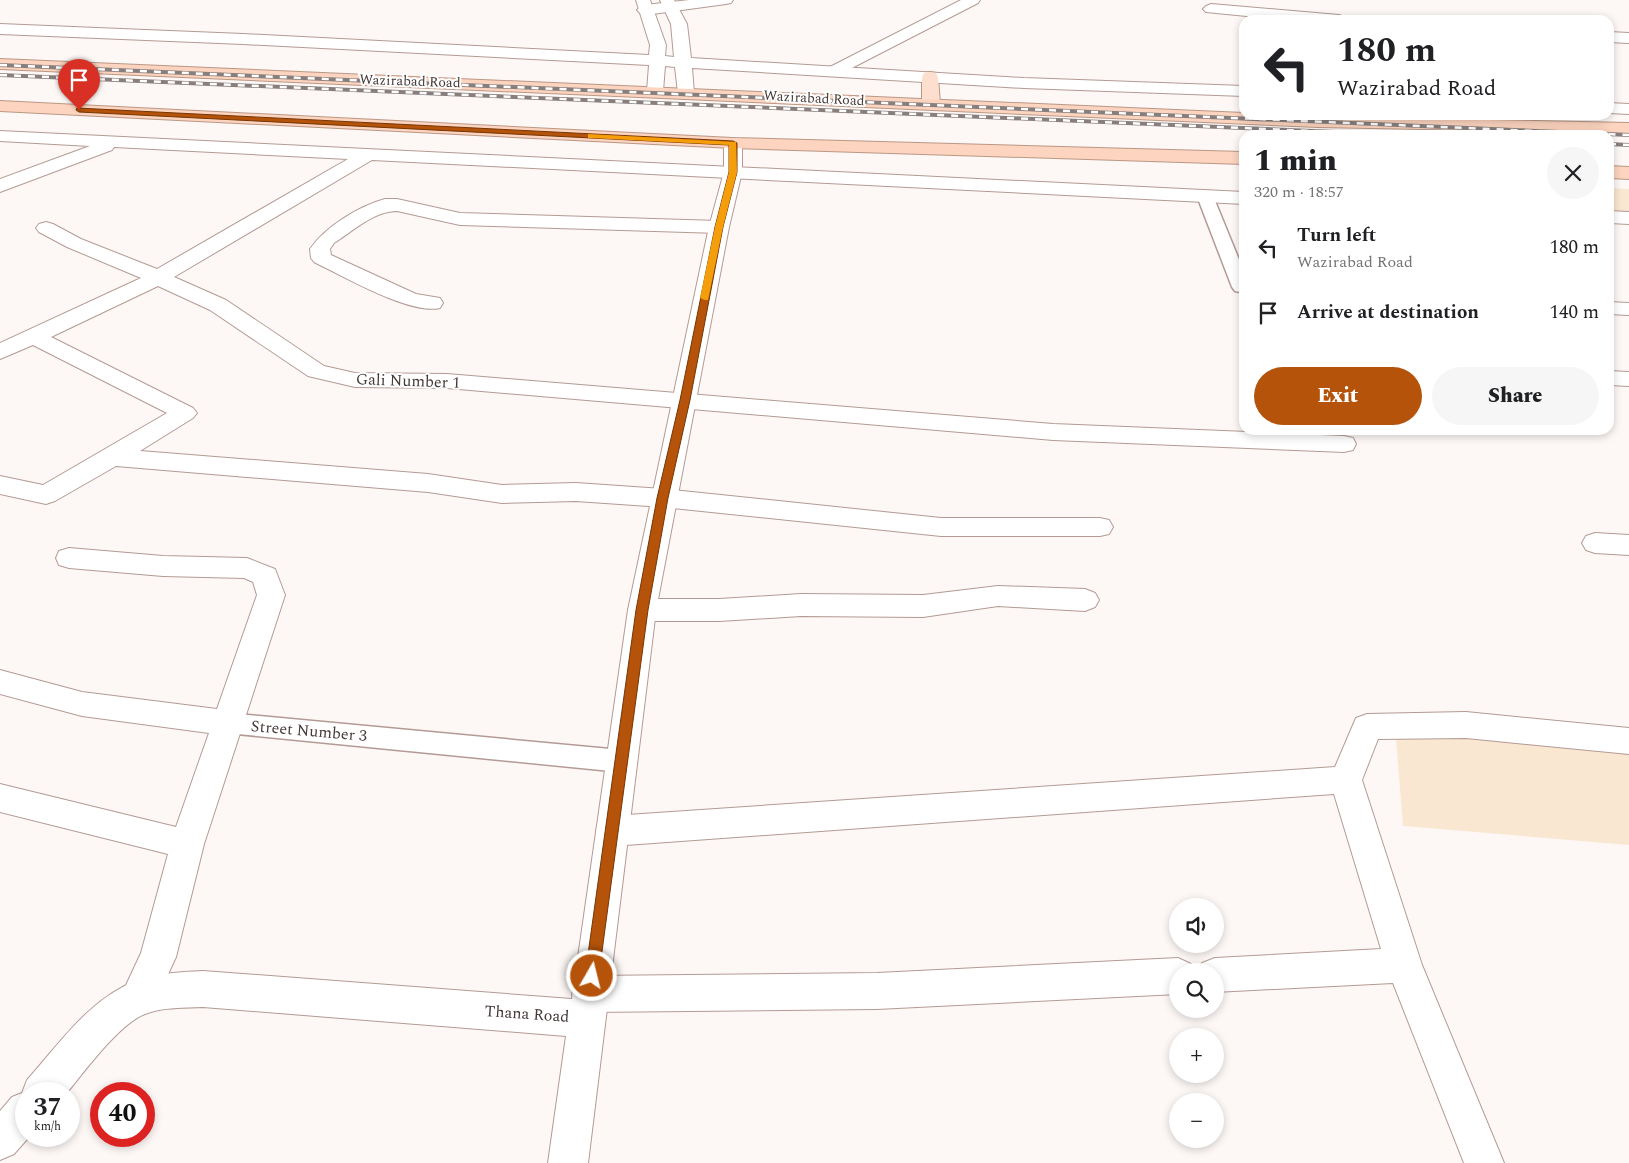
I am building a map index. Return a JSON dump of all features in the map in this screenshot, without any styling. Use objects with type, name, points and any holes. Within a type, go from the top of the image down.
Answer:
[{"type":"highway","name":"Wazirabad Road","points":[[0,64],[655,91],[1239,118]]},
{"type":"highway","points":[[0,106],[733,143],[1239,158]]},
{"type":"highway","name":"Wazirabad Road","points":[[1275,120],[1629,128]]},
{"type":"highway","points":[[1614,172],[1629,173]]},
{"type":"main road","points":[[930,77],[931,104]]},
{"type":"street","points":[[655,91],[658,45],[644,5],[726,0]]},
{"type":"street","points":[[834,71],[973,0]]},
{"type":"street","points":[[669,4],[679,24],[686,93]]},
{"type":"street","points":[[1214,4],[1285,15]]},
{"type":"street","points":[[0,29],[657,60],[1024,83],[1239,91]]},
{"type":"street","points":[[1614,37],[1629,38]]},
{"type":"street","points":[[1614,108],[1629,109]]},
{"type":"street","points":[[0,136],[1239,198]]},
{"type":"street","points":[[0,186],[118,142]]},
{"type":"street","name":"Thana Road","points":[[52,1082],[112,1014],[138,998],[169,991],[204,989],[588,1006],[642,610],[662,498],[685,400],[719,227],[733,172],[733,143]]},
{"type":"street","points":[[0,352],[157,278],[369,154]]},
{"type":"street","points":[[432,304],[410,300],[321,258],[320,249],[327,239],[372,210],[386,205],[397,205],[460,219],[719,227]]},
{"type":"street","points":[[1614,217],[1629,218]]},
{"type":"street","name":"Gali Number 1","points":[[46,228],[74,243],[218,305],[316,371],[355,380],[447,382],[685,400],[1053,432],[1344,444]]},
{"type":"street","points":[[1614,308],[1629,309]]},
{"type":"street","points":[[0,485],[46,495],[112,458],[185,413],[32,336]]},
{"type":"street","points":[[1614,378],[1629,379]]},
{"type":"street","points":[[112,458],[419,482],[502,494],[576,492],[662,498],[941,527],[1100,527]]},
{"type":"street","points":[[1595,543],[1629,545]]},
{"type":"street","points":[[69,558],[163,566],[247,568],[265,576],[271,595],[187,844],[158,957],[138,998]]},
{"type":"street","points":[[642,610],[718,610],[800,605],[923,606],[998,596],[1085,600]]},
{"type":"street","name":"Street Number 3","points":[[0,682],[82,704],[227,723]]},
{"type":"street","points":[[1484,1163],[1404,965],[1346,780],[1367,727],[1466,725],[1629,741]]},
{"type":"street","points":[[612,831],[1346,780]]},
{"type":"street","points":[[0,798],[187,844]]},
{"type":"street","points":[[1224,975],[1404,965]]},
{"type":"street","points":[[568,1163],[588,1006],[1169,976]]},
{"type":"street","points":[[0,1140],[15,1123]]},
{"type":"lane","points":[[1205,196],[1239,282]]},
{"type":"lane","name":"Street Number 3","points":[[227,723],[621,761]]},
{"type":"shaded area","points":[[1614,188],[1629,189],[1629,224],[1614,223]]},
{"type":"shaded area","points":[[1394,714],[1629,734],[1629,845],[1403,826]]},
{"type":"railway","points":[[0,65],[1239,118]]},
{"type":"railway","points":[[0,75],[1289,130]]},
{"type":"railway","points":[[1280,120],[1513,130]]},
{"type":"railway","points":[[1614,134],[1629,135]]},
{"type":"railway","points":[[1614,144],[1629,145]]},
{"type":"slow traffic","points":[[591,136],[733,143],[733,172],[719,227],[705,298]]},
{"type":"route","points":[[79,110],[733,143],[733,172],[719,227],[685,400],[662,498],[642,610],[592,976]]}]
